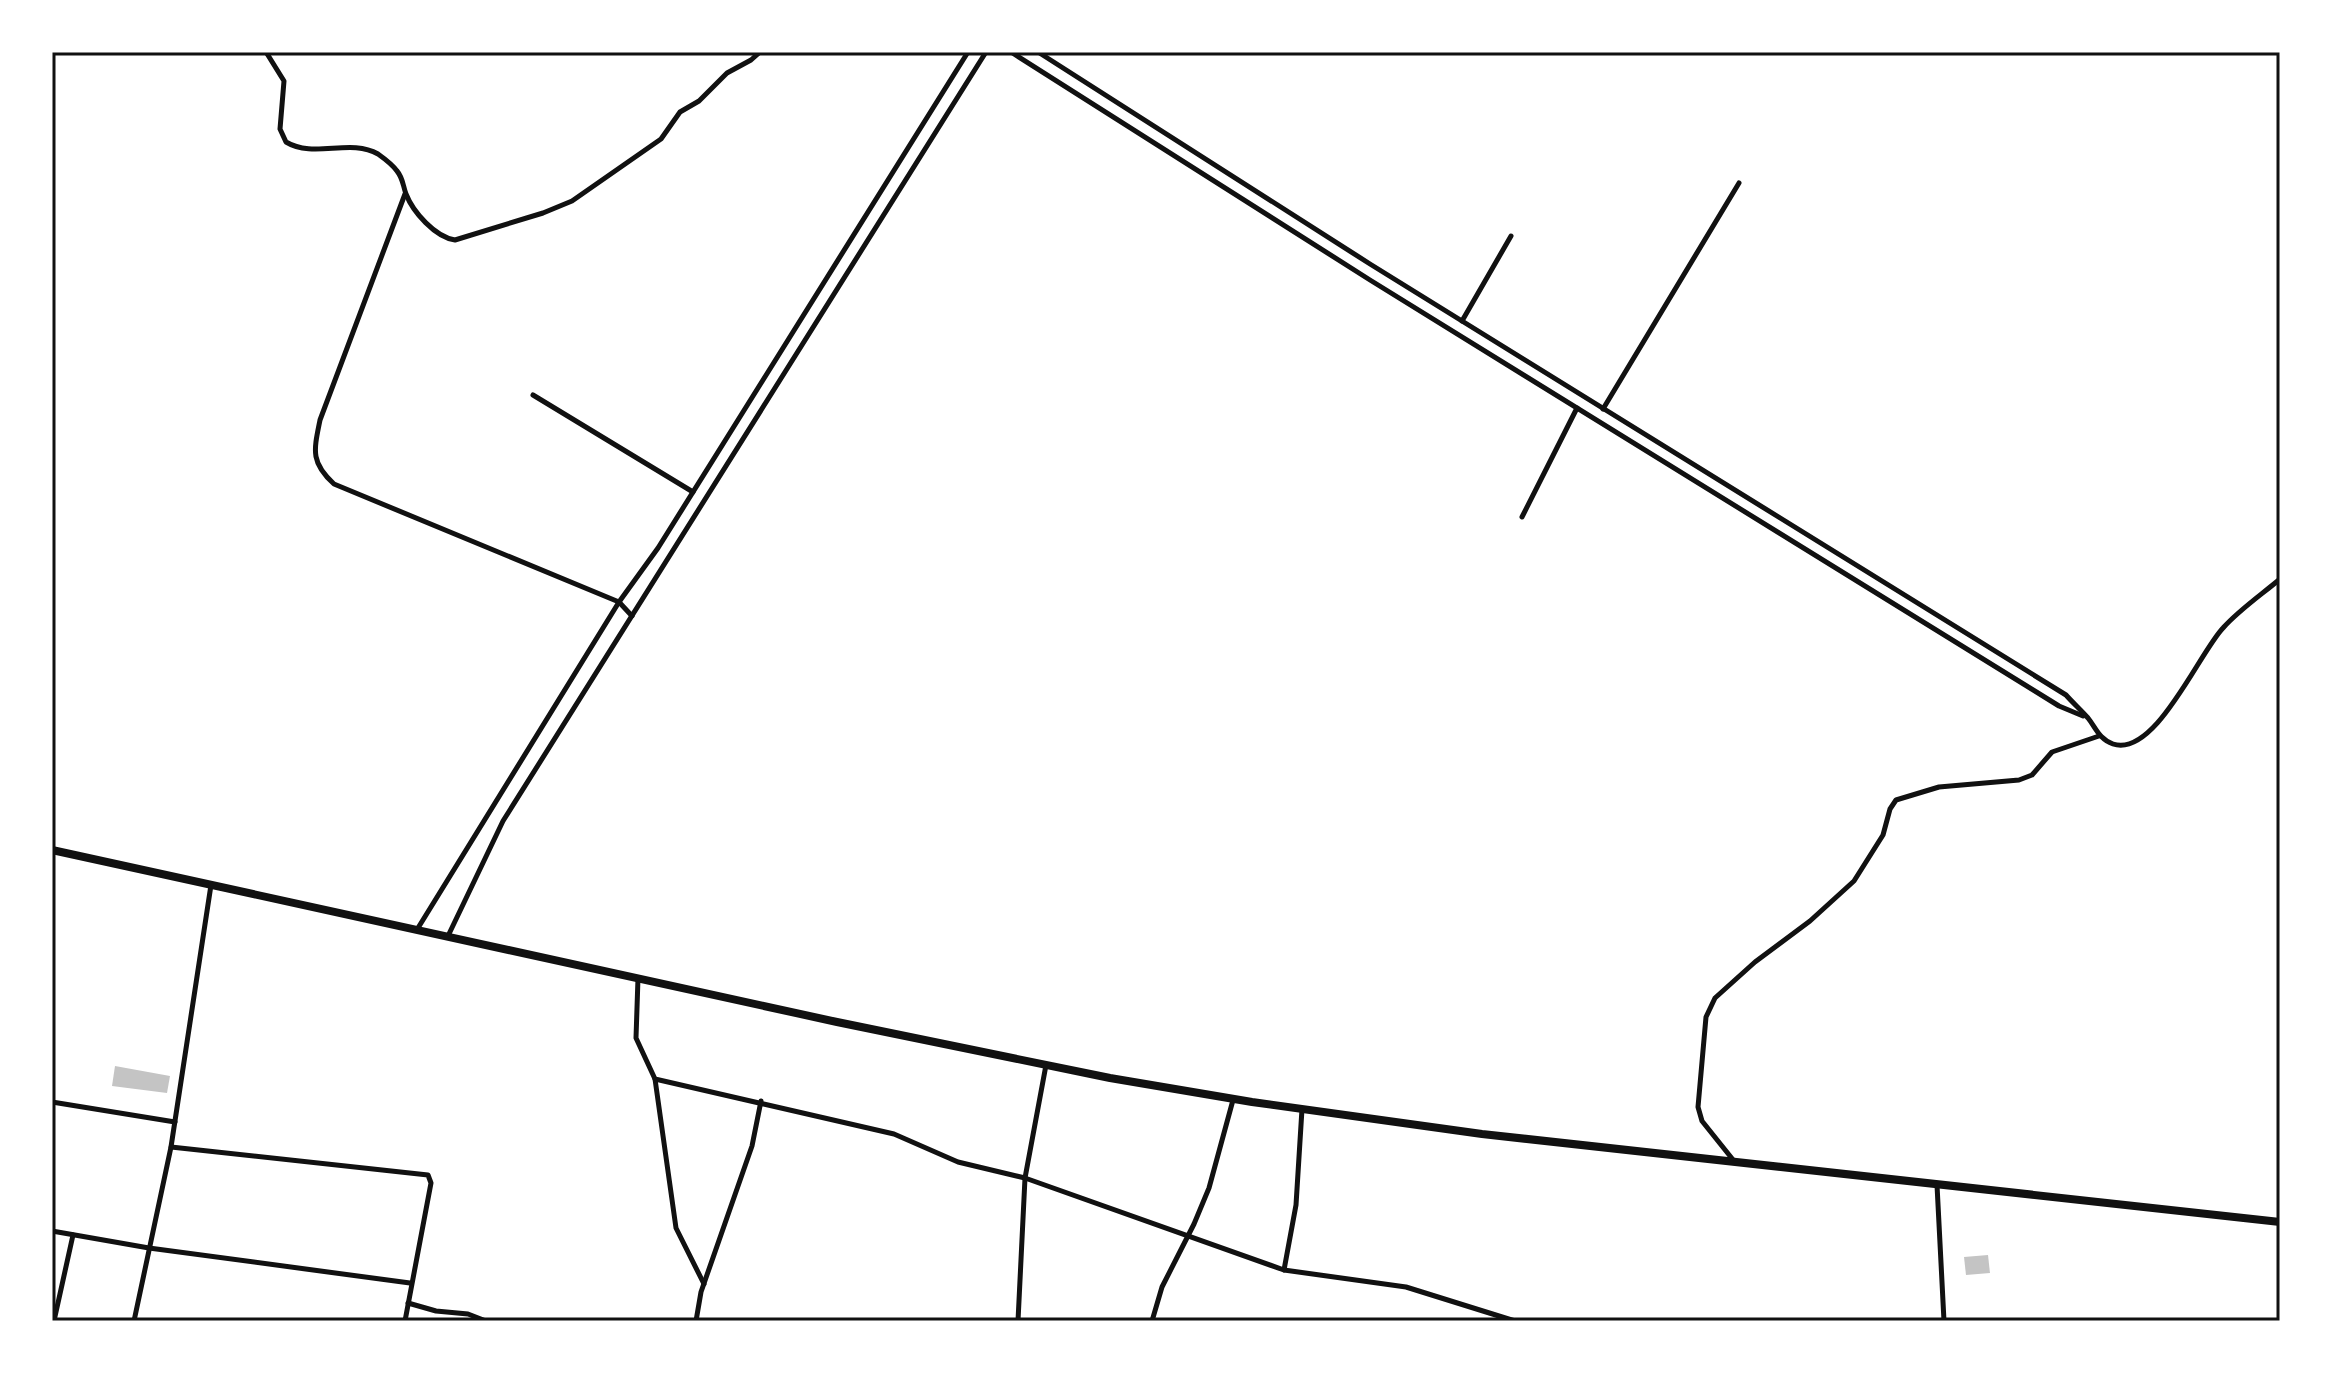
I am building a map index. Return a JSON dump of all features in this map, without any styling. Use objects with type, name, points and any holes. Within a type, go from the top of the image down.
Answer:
[{"type":"main road","points":[[52,850],[1046,1065],[1233,1099],[1482,1134],[2280,1222]]},
{"type":"street","points":[[266,52],[284,81],[280,129],[286,142],[307,149],[361,148],[376,153],[397,171],[406,193],[425,221],[450,239],[469,237],[543,213],[584,193],[661,139],[680,112],[699,101],[727,73],[760,52]]},
{"type":"street","points":[[418,928],[619,602],[658,548],[968,52]]},
{"type":"street","points":[[448,936],[503,821],[986,52]]},
{"type":"street","points":[[1011,52],[2059,706],[2087,717]]},
{"type":"street","points":[[1038,52],[1462,321],[2066,695],[2087,717],[2099,736],[2116,745],[2126,745],[2144,736],[2171,705],[2223,627],[2280,579]]},
{"type":"street","points":[[1603,409],[1739,183]]},
{"type":"street","points":[[406,193],[320,420],[314,450],[319,471],[334,484],[619,602],[632,616]]},
{"type":"street","points":[[1462,321],[1511,236]]},
{"type":"street","points":[[533,395],[693,492]]},
{"type":"street","points":[[1522,517],[1577,408]]},
{"type":"street","points":[[1736,1163],[1702,1121],[1698,1107],[1706,1017],[1715,998],[1854,881],[1883,835],[1890,809],[1896,800],[1939,787],[2019,780],[2032,775],[2052,752],[2099,736]]},
{"type":"street","points":[[134,1321],[171,1147],[211,884]]},
{"type":"street","points":[[638,978],[636,1038],[655,1079],[676,1228],[704,1284]]},
{"type":"street","points":[[1018,1321],[1025,1178],[1046,1065]]},
{"type":"street","points":[[655,1079],[894,1134],[958,1162],[1025,1178],[1284,1270],[1406,1287],[1515,1321]]},
{"type":"street","points":[[1152,1321],[1162,1287],[1209,1188],[1233,1099]]},
{"type":"street","points":[[696,1321],[704,1284],[752,1146],[761,1101]]},
{"type":"street","points":[[52,1102],[175,1122]]},
{"type":"street","points":[[1284,1270],[1296,1205],[1302,1109]]},
{"type":"street","points":[[171,1147],[428,1175],[431,1183],[405,1321]]},
{"type":"street","points":[[1937,1185],[1944,1321]]},
{"type":"street","points":[[52,1231],[149,1248],[410,1283]]},
{"type":"street","points":[[54,1321],[73,1235]]},
{"type":"street","points":[[408,1303],[436,1311],[468,1314],[486,1321]]},
{"type":"building","points":[[115,1066],[170,1076],[167,1093],[112,1086]]},
{"type":"building","points":[[1988,1255],[1990,1273],[1966,1275],[1964,1257]]}]
